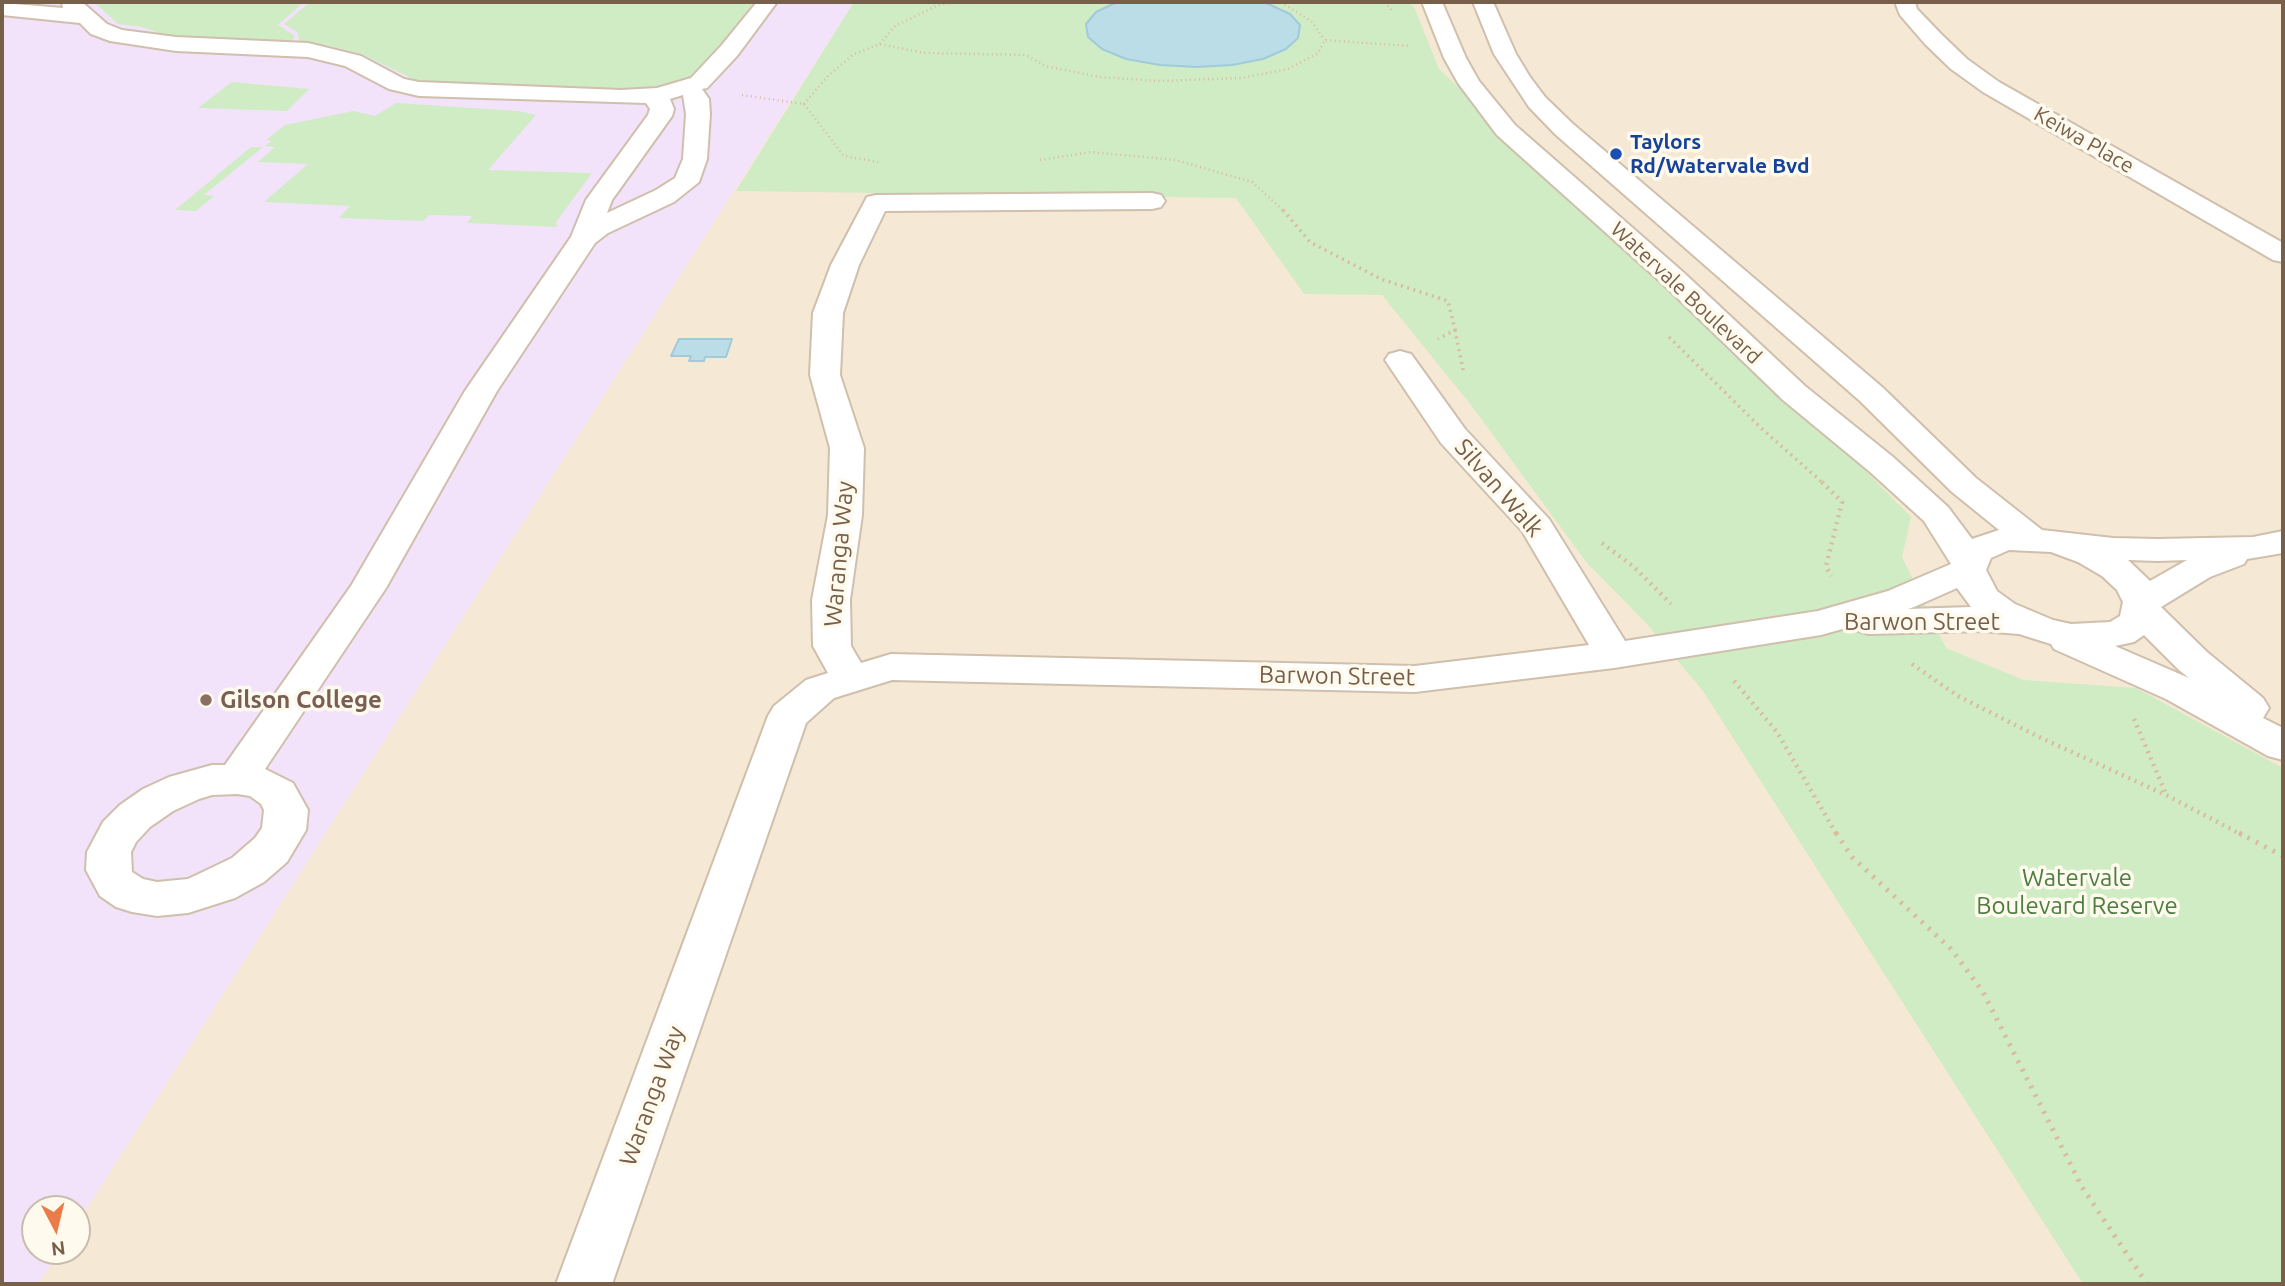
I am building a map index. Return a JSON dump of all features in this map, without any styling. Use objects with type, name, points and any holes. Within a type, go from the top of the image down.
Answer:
[{"type":"street","points":[[2,9],[52,12],[79,10],[99,29],[118,36],[148,41],[284,47],[335,55],[397,84],[419,89],[575,97],[652,96],[689,87],[707,76],[767,2]]},
{"type":"street","name":"Watervale Boulevard","points":[[1432,2],[1455,58],[1469,83],[1507,130],[1673,278],[1794,393],[1881,464],[1936,514],[1948,528],[1968,567],[1973,584],[1984,598],[2034,627]]},
{"type":"street","name":"Watervale Boulevard","points":[[1483,2],[1505,54],[1520,79],[1546,111],[1871,394],[1964,485],[2047,541]]},
{"type":"street","name":"Keiwa Place","points":[[1905,2],[1907,11],[1933,39],[1959,64],[1991,87],[2283,254]]},
{"type":"street","points":[[585,237],[599,227],[665,196],[685,182],[695,159],[698,114],[697,99],[689,87]]},
{"type":"street","points":[[237,779],[368,588],[481,391],[585,237],[599,200],[660,116],[661,103],[652,96]]},
{"type":"street","name":"Waranga Way","points":[[584,1284],[788,716],[820,689],[851,679],[832,646],[831,600],[845,515],[847,448],[825,375],[828,313],[845,265],[876,202],[1152,201]]},
{"type":"street","name":"Silvan Walk","points":[[1400,360],[1453,436],[1537,526],[1614,655]]},
{"type":"street","name":"Barwon Street","points":[[1849,619],[1901,599],[1968,567],[1976,552],[1990,543],[2009,539],[2047,541]]},
{"type":"street","points":[[2047,541],[2147,550],[2268,545]]},
{"type":"street","points":[[2047,541],[2091,554],[2115,568],[2133,584],[2142,606],[2213,678],[2283,736]]},
{"type":"street","points":[[2034,627],[2071,636],[2120,633],[2135,624],[2142,606],[2197,569],[2268,545]]},
{"type":"street","name":"Barwon Street","points":[[851,679],[891,667],[1415,679],[1614,655],[1849,619],[1980,619],[2034,627]]},
{"type":"street","points":[[2034,627],[2156,680],[2283,746]]},
{"type":"path","points":[[804,104],[829,75],[854,54],[880,44],[895,26],[936,6],[954,2]]},
{"type":"path","points":[[1281,2],[1311,21],[1325,40],[1413,47]]},
{"type":"path","points":[[880,44],[924,53],[1026,55],[1045,66],[1099,77],[1158,80],[1241,78],[1288,69],[1318,53],[1325,40]]},
{"type":"path","points":[[1661,328],[1716,385],[1842,502],[1826,566],[1849,619],[1958,696],[2039,737],[2166,795],[2283,856]]},
{"type":"path","points":[[1455,330],[1465,380]]},
{"type":"path","points":[[1595,538],[1634,567],[1673,605],[1777,732],[1822,812],[1852,857],[1951,950],[1983,992],[2082,1187],[2147,1284]]},
{"type":"path","points":[[2156,680],[2120,684],[2166,795]]},
{"type":"shaded area","points":[[2,2],[2283,2],[2283,1284],[2,1284]]},
{"type":"shaded area","name":"Gilson College","points":[[2,2],[854,2],[91,1202],[91,1195],[21,1195],[21,1265],[51,1265],[38,1284],[2,1284]]},
{"type":"green space","points":[[94,2],[304,2],[278,25],[295,36],[292,41],[167,36],[142,27],[118,24]]},
{"type":"green space","points":[[310,2],[754,2],[696,77],[682,84],[631,93],[454,87],[415,80],[362,54],[300,42],[297,32],[284,24]]},
{"type":"green space","name":"Watervale Boulevard Reserve","points":[[854,2],[1409,2],[1414,7],[1439,69],[1846,451],[1911,517],[1902,557],[1946,648],[2024,680],[2136,688],[2283,768],[2283,1284],[2083,1284],[1703,691],[1647,624],[1587,563],[1471,405],[1382,295],[1304,294],[1236,198],[736,191]]},
{"type":"green space","points":[[232,82],[309,89],[287,111],[198,108]]},
{"type":"green space","points":[[396,103],[519,111],[536,115],[488,170],[592,173],[556,222],[557,227],[467,223],[472,216],[429,215],[423,221],[339,218],[350,206],[264,202],[308,164],[258,162],[275,147],[265,146],[272,141],[266,140],[285,125],[353,111],[375,116]]},
{"type":"green space","points":[[251,147],[263,147],[204,195],[214,196],[196,211],[175,210]]},
{"type":"water","points":[[1117,2],[1264,2],[1290,14],[1300,25],[1298,38],[1286,49],[1263,59],[1232,65],[1160,65],[1126,59],[1102,49],[1088,37],[1086,24],[1096,12]]},
{"type":"water","points":[[679,339],[732,339],[726,357],[705,357],[704,361],[689,361],[691,356],[671,356]]},
{"type":"place","name":"Taylors Rd/Watervale Bvd","points":[[1616,154]]},
{"type":"place","name":"Gilson College","points":[[206,700]]}]
